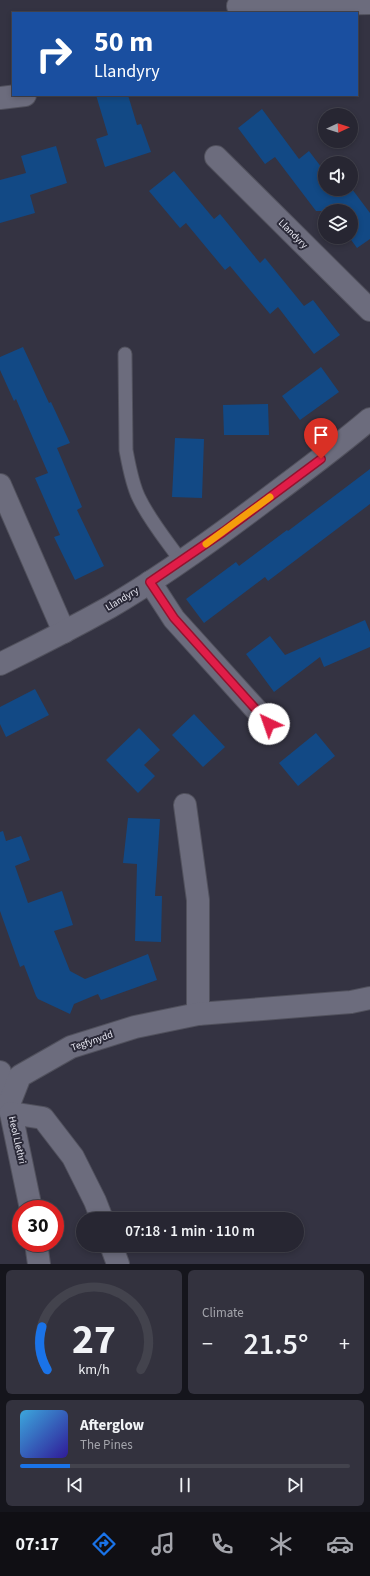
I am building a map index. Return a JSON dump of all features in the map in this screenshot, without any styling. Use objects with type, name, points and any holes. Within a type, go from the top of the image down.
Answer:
[{"type":"street","points":[[238,6],[370,2]]},
{"type":"street","points":[[0,98],[17,96]]},
{"type":"street","name":"Llandyry","points":[[216,157],[370,310]]},
{"type":"street","name":"Llandyry","points":[[0,664],[64,632],[150,582],[223,532],[345,440],[370,419]]},
{"type":"street","points":[[0,485],[64,632]]},
{"type":"street","points":[[150,582],[174,618],[269,724]]},
{"type":"street","points":[[185,805],[198,900],[198,1014]]},
{"type":"street","name":"Tegfynydd","points":[[10,1108],[20,1076],[71,1047],[135,1027],[198,1014],[351,1002],[370,998]]},
{"type":"street","name":"Heol Llethri","points":[[0,1072],[10,1108],[29,1200]]},
{"type":"street","points":[[10,1108],[43,1118],[73,1157],[99,1212]]},
{"type":"street","points":[[37,1252],[38,1264]]},
{"type":"street","points":[[114,1252],[118,1264]]},
{"type":"lane","points":[[125,354],[126,450],[129,466],[139,498],[166,541],[181,561]]},
{"type":"building","points":[[96,96],[128,96],[137,125],[141,124],[151,152],[105,167],[96,139],[108,135]]},
{"type":"building","points":[[262,109],[299,159],[309,151],[318,163],[318,196],[357,196],[370,213],[370,239],[357,248],[354,244],[358,244],[358,204],[318,204],[318,211],[316,211],[275,157],[265,164],[238,128]]},
{"type":"building","points":[[56,146],[67,183],[30,195],[35,213],[0,223],[0,180],[26,173],[21,156]]},
{"type":"building","points":[[174,171],[214,219],[220,214],[260,263],[265,258],[304,306],[313,300],[340,335],[314,354],[278,307],[270,314],[230,266],[225,270],[186,223],[180,228],[149,191]]},
{"type":"building","points":[[23,347],[49,403],[51,402],[70,443],[57,448],[82,507],[77,510],[104,566],[75,580],[54,537],[60,535],[35,478],[48,473],[16,399],[14,401],[0,370],[0,357]]},
{"type":"building","points":[[321,367],[339,392],[300,420],[282,396]]},
{"type":"building","points":[[268,404],[269,435],[224,435],[223,405]]},
{"type":"building","points":[[175,438],[204,439],[202,498],[172,497]]},
{"type":"building","points":[[370,469],[370,504],[268,581],[265,577],[204,623],[186,599],[236,562],[239,566]]},
{"type":"building","points":[[365,620],[370,632],[370,647],[324,667],[320,657],[274,692],[246,654],[270,636],[285,655]]},
{"type":"building","points":[[35,689],[49,715],[6,737],[0,724],[0,707]]},
{"type":"building","points":[[194,714],[225,747],[203,767],[172,735]]},
{"type":"building","points":[[139,728],[160,750],[144,765],[155,776],[138,793],[106,760]]},
{"type":"building","points":[[316,733],[335,756],[298,786],[279,763]]},
{"type":"building","points":[[128,818],[160,819],[155,896],[162,896],[161,942],[135,941],[137,864],[123,863]]},
{"type":"building","points":[[3,831],[6,841],[21,836],[30,860],[15,866],[28,903],[62,891],[73,925],[54,931],[70,971],[85,979],[148,954],[157,980],[101,1000],[98,994],[74,1004],[70,1014],[38,999],[24,965],[20,967],[0,911],[0,832]]},
{"type":"slow traffic","points":[[206,544],[270,497]]},
{"type":"route","points":[[269,724],[174,618],[150,582],[223,532],[321,459]]}]
